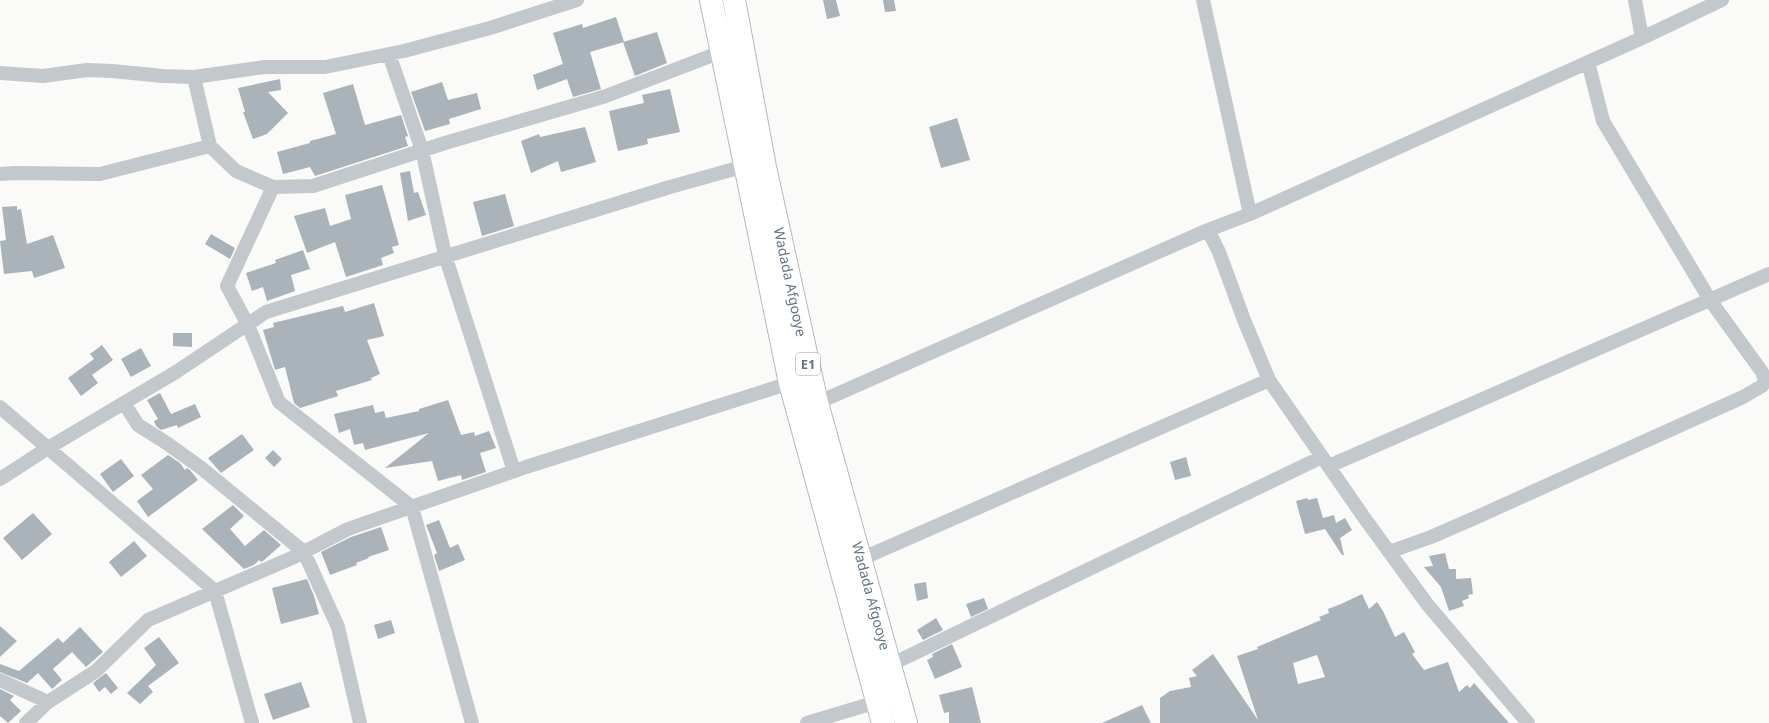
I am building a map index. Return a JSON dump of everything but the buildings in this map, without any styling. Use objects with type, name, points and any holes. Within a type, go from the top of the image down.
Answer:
[{"type":"highway","name":"Wadada Afgooye","points":[[711,0],[790,383],[883,723]]},
{"type":"highway","name":"Wadada Afgooye","points":[[734,0],[765,167],[817,403],[906,723]]},
{"type":"street","points":[[0,73],[43,76],[87,70],[194,77],[265,67],[326,68],[390,54],[490,28],[577,0]]},
{"type":"street","points":[[1203,0],[1250,214]]},
{"type":"street","points":[[1635,0],[1642,38]]},
{"type":"street","points":[[817,403],[1208,230],[1250,214],[1642,38],[1722,0]]},
{"type":"street","points":[[194,77],[210,146],[236,171],[273,187],[313,186],[422,150],[606,96],[721,52]]},
{"type":"street","points":[[390,54],[422,150],[445,255],[514,471]]},
{"type":"street","points":[[1389,552],[1432,537],[1485,514],[1743,397],[1762,386],[1765,380],[1762,372],[1710,300],[1603,121],[1588,62]]},
{"type":"street","points":[[0,174],[100,174],[210,146]]},
{"type":"street","points":[[0,479],[48,448],[176,372],[248,326],[266,312],[445,255],[745,166]]},
{"type":"street","points":[[273,187],[227,286],[248,326],[279,402],[412,507],[472,723]]},
{"type":"street","points":[[1208,230],[1219,252],[1244,320],[1270,380],[1389,552],[1428,604],[1528,723]]},
{"type":"street","points":[[890,665],[1326,462],[1769,274]]},
{"type":"street","points":[[861,559],[1270,380]]},
{"type":"street","points":[[26,723],[48,702],[96,671],[148,620],[304,552],[348,529],[514,471],[790,383]]},
{"type":"street","points":[[124,403],[138,425],[166,442],[200,466],[304,552],[338,627],[360,723]]},
{"type":"street","points":[[0,407],[215,591],[252,723]]},
{"type":"street","points":[[0,680],[48,702]]},
{"type":"street","points":[[807,723],[877,702]]}]
